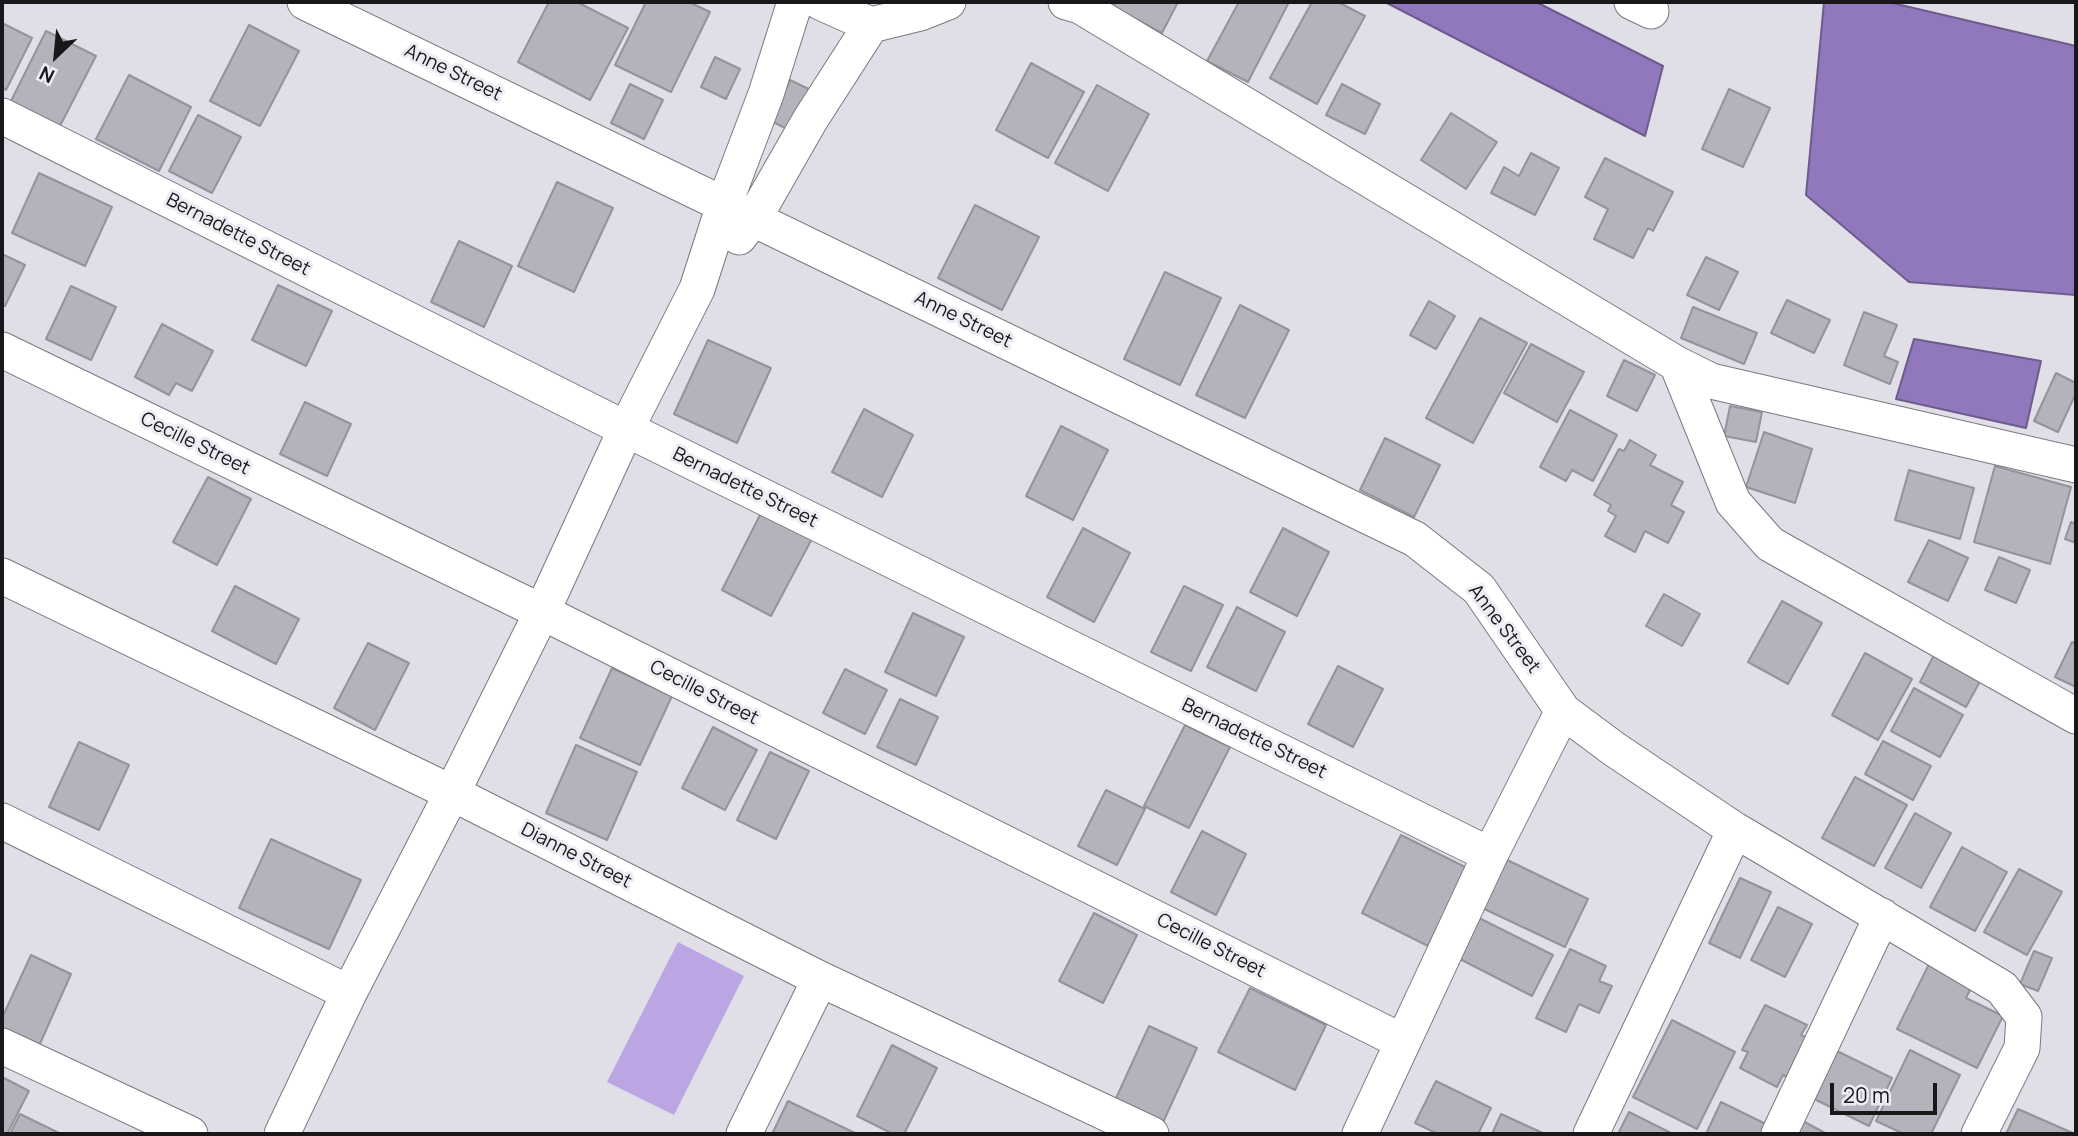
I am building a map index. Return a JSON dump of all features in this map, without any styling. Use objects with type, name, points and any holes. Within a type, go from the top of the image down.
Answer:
[{"type":"street","name":"Anne Street","points":[[305,2],[1415,539],[1479,589],[1563,711],[1614,749],[1735,830],[2002,988],[2024,1017],[2022,1048],[1979,1134]]},
{"type":"street","points":[[739,211],[766,94],[795,2]]},
{"type":"street","points":[[820,2],[871,25],[920,13],[947,2]]},
{"type":"street","points":[[1066,2],[1080,6],[1676,364],[1712,381],[2076,465]]},
{"type":"street","points":[[282,1134],[349,993],[542,612],[626,429],[697,289],[739,211],[810,120],[871,25]]},
{"type":"street","name":"Bernadette Street","points":[[2,116],[626,429],[1490,855]]},
{"type":"street","name":"Cecille Street","points":[[2,350],[542,612],[1403,1042]]},
{"type":"street","points":[[1676,364],[1733,502],[1770,544],[2076,716]]},
{"type":"street","name":"Dianne Street","points":[[2,576],[452,793],[820,979],[1150,1134]]},
{"type":"street","points":[[1360,1134],[1490,855],[1563,711]]},
{"type":"street","points":[[2,821],[349,993]]},
{"type":"street","points":[[1591,1134],[1735,830]]},
{"type":"street","points":[[1779,1134],[1882,916]]},
{"type":"street","points":[[744,1134],[820,979]]},
{"type":"street","points":[[2,1046],[190,1134]]},
{"type":"shaded area","points":[[1385,2],[1536,2],[1663,66],[1645,136]]},
{"type":"shaded area","points":[[1824,2],[1888,2],[2076,46],[2076,295],[1909,282],[1806,195]]},
{"type":"shaded area","points":[[1914,339],[2041,361],[2026,428],[1896,399]]},
{"type":"shaded area","points":[[678,942],[744,976],[674,1115],[607,1082]]},
{"type":"building","points":[[549,2],[577,2],[628,28],[590,100],[518,62]]},
{"type":"building","points":[[646,2],[689,2],[710,12],[671,92],[615,65]]},
{"type":"building","points":[[1116,2],[1178,2],[1162,33],[1113,7]]},
{"type":"building","points":[[1239,2],[1289,2],[1248,82],[1207,61]]},
{"type":"building","points":[[1312,2],[1338,2],[1365,16],[1317,104],[1270,78]]},
{"type":"building","points":[[2,23],[32,38],[6,90],[2,87]]},
{"type":"building","points":[[249,25],[299,51],[260,126],[210,101]]},
{"type":"building","points":[[46,31],[96,56],[60,126],[11,101]]},
{"type":"building","points":[[715,57],[740,69],[726,99],[701,87]]},
{"type":"building","points":[[1031,63],[1084,92],[1048,158],[996,130]]},
{"type":"building","points":[[129,75],[191,107],[159,171],[96,139]]},
{"type":"building","points":[[790,80],[817,93],[797,134],[771,121]]},
{"type":"building","points":[[630,84],[663,100],[644,139],[611,123]]},
{"type":"building","points":[[1342,84],[1380,104],[1365,134],[1326,115]]},
{"type":"building","points":[[1097,85],[1149,114],[1108,191],[1055,163]]},
{"type":"building","points":[[1729,89],[1770,108],[1743,167],[1702,149]]},
{"type":"building","points":[[1451,113],[1497,142],[1466,189],[1421,160]]},
{"type":"building","points":[[198,115],[241,137],[212,193],[169,171]]},
{"type":"building","points":[[1531,153],[1559,168],[1535,215],[1491,193],[1504,167],[1519,176]]},
{"type":"building","points":[[1605,158],[1673,192],[1653,231],[1648,228],[1633,258],[1594,239],[1608,209],[1585,197]]},
{"type":"building","points":[[39,173],[112,207],[85,266],[12,233]]},
{"type":"building","points":[[557,182],[613,208],[574,292],[518,266]]},
{"type":"building","points":[[975,205],[1039,237],[1002,310],[938,278]]},
{"type":"building","points":[[459,241],[512,266],[484,327],[431,302]]},
{"type":"building","points":[[2,254],[25,265],[5,306],[2,305]]},
{"type":"building","points":[[1706,257],[1738,272],[1719,310],[1687,295]]},
{"type":"building","points":[[1165,272],[1221,298],[1180,385],[1124,359]]},
{"type":"building","points":[[278,285],[332,311],[306,366],[252,340]]},
{"type":"building","points":[[71,286],[116,307],[91,360],[46,339]]},
{"type":"building","points":[[1787,300],[1830,320],[1814,353],[1771,333]]},
{"type":"building","points":[[1429,301],[1455,316],[1436,349],[1410,335]]},
{"type":"building","points":[[1240,305],[1289,330],[1245,418],[1196,395]]},
{"type":"building","points":[[1693,307],[1757,333],[1744,364],[1681,338]]},
{"type":"building","points":[[1864,312],[1897,325],[1884,356],[1898,362],[1890,384],[1844,365]]},
{"type":"building","points":[[1480,318],[1527,343],[1473,443],[1426,418]]},
{"type":"building","points":[[162,324],[213,351],[192,391],[176,383],[169,395],[135,377]]},
{"type":"building","points":[[708,340],[771,368],[737,443],[674,414]]},
{"type":"building","points":[[1531,344],[1584,372],[1557,422],[1504,393]]},
{"type":"building","points":[[1624,360],[1655,375],[1637,411],[1607,396]]},
{"type":"building","points":[[2056,373],[2076,383],[2076,393],[2058,432],[2034,421]]},
{"type":"building","points":[[305,402],[351,424],[327,476],[280,454]]},
{"type":"building","points":[[1730,406],[1762,412],[1756,442],[1724,436]]},
{"type":"building","points":[[864,409],[913,435],[882,497],[832,472]]},
{"type":"building","points":[[1570,410],[1617,435],[1593,481],[1572,470],[1566,481],[1540,467]]},
{"type":"building","points":[[1061,426],[1108,450],[1073,520],[1026,496]]},
{"type":"building","points":[[1764,432],[1812,449],[1795,503],[1746,487]]},
{"type":"building","points":[[1385,438],[1440,465],[1414,517],[1360,490]]},
{"type":"building","points":[[1630,440],[1656,455],[1650,465],[1683,482],[1671,505],[1684,512],[1668,543],[1645,531],[1635,552],[1605,536],[1616,516],[1608,511],[1611,505],[1594,495],[1619,449],[1624,451]]},
{"type":"building","points":[[1995,466],[2071,487],[2050,564],[1974,542]]},
{"type":"building","points":[[1909,470],[1974,488],[1960,539],[1895,520]]},
{"type":"building","points":[[208,477],[251,499],[217,565],[173,542]]},
{"type":"building","points":[[764,507],[815,533],[771,616],[722,590]]},
{"type":"building","points":[[2071,522],[2076,524],[2076,543],[2065,539]]},
{"type":"building","points":[[1083,528],[1130,553],[1094,622],[1047,597]]},
{"type":"building","points":[[1283,528],[1329,552],[1297,616],[1250,592]]},
{"type":"building","points":[[1929,540],[1968,558],[1948,601],[1908,582]]},
{"type":"building","points":[[1999,557],[2030,570],[2016,603],[1985,590]]},
{"type":"building","points":[[235,586],[299,619],[276,664],[212,631]]},
{"type":"building","points":[[1184,586],[1223,605],[1191,671],[1151,652]]},
{"type":"building","points":[[1664,594],[1700,614],[1682,646],[1646,626]]},
{"type":"building","points":[[1782,601],[1822,623],[1788,684],[1748,662]]},
{"type":"building","points":[[1237,607],[1285,632],[1256,691],[1207,667]]},
{"type":"building","points":[[913,613],[964,637],[936,696],[885,672]]},
{"type":"building","points":[[2072,642],[2076,644],[2076,687],[2055,677]]},
{"type":"building","points":[[368,643],[409,663],[375,730],[334,708]]},
{"type":"building","points":[[1936,651],[1983,676],[1966,707],[1920,682]]},
{"type":"building","points":[[1865,653],[1912,679],[1878,740],[1832,715]]},
{"type":"building","points":[[1338,666],[1383,689],[1353,747],[1308,724]]},
{"type":"building","points":[[612,668],[672,696],[640,765],[580,738]]},
{"type":"building","points":[[845,669],[887,690],[865,734],[823,713]]},
{"type":"building","points":[[1914,688],[1963,715],[1940,757],[1891,731]]},
{"type":"building","points":[[900,699],[938,717],[916,765],[877,747]]},
{"type":"building","points":[[1185,725],[1230,747],[1189,828],[1144,806]]},
{"type":"building","points":[[713,727],[757,750],[725,810],[682,788]]},
{"type":"building","points":[[1883,741],[1931,766],[1913,800],[1865,774]]},
{"type":"building","points":[[79,742],[129,765],[99,830],[49,807]]},
{"type":"building","points":[[576,745],[637,772],[607,840],[546,813]]},
{"type":"building","points":[[770,752],[809,771],[776,839],[737,820]]},
{"type":"building","points":[[1855,777],[1907,805],[1874,866],[1822,838]]},
{"type":"building","points":[[1106,790],[1145,809],[1117,865],[1078,846]]},
{"type":"building","points":[[1915,813],[1951,833],[1921,888],[1885,868]]},
{"type":"building","points":[[1202,831],[1246,854],[1216,915],[1171,892]]},
{"type":"building","points":[[1401,835],[1467,868],[1428,946],[1362,913]]},
{"type":"building","points":[[271,839],[361,880],[329,949],[239,908]]},
{"type":"building","points":[[1962,847],[2007,872],[1975,931],[1930,907]]},
{"type":"building","points":[[1501,857],[1588,899],[1565,947],[1478,906]]},
{"type":"building","points":[[2019,869],[2062,892],[2027,955],[1984,932]]},
{"type":"building","points":[[1740,878],[1771,892],[1740,958],[1709,943]]},
{"type":"building","points":[[1778,907],[1812,924],[1785,977],[1751,960]]},
{"type":"building","points":[[1094,913],[1137,935],[1103,1003],[1059,981]]},
{"type":"building","points":[[1475,916],[1553,955],[1532,996],[1454,956]]},
{"type":"building","points":[[1570,949],[1606,966],[1599,981],[1612,986],[1599,1013],[1579,1004],[1566,1032],[1536,1018]]},
{"type":"building","points":[[2034,951],[2052,958],[2038,991],[2020,984]]},
{"type":"building","points":[[31,955],[71,974],[39,1046],[2,1029],[2,1018]]},
{"type":"building","points":[[1929,964],[1972,986],[1966,998],[2003,1016],[1977,1068],[1897,1029]]},
{"type":"building","points":[[1250,988],[1326,1025],[1295,1090],[1218,1052]]},
{"type":"building","points":[[1765,1005],[1807,1025],[1801,1035],[1812,1040],[1793,1080],[1783,1075],[1777,1087],[1740,1068],[1748,1052],[1742,1050]]},
{"type":"building","points":[[1672,1020],[1735,1052],[1697,1129],[1633,1097]]},
{"type":"building","points":[[1149,1026],[1197,1048],[1160,1129],[1112,1107]]},
{"type":"building","points":[[892,1045],[937,1068],[904,1134],[893,1134],[857,1116]]},
{"type":"building","points":[[1831,1048],[1892,1078],[1869,1126],[1808,1096]]},
{"type":"building","points":[[1910,1050],[1960,1075],[1931,1134],[1904,1134],[1876,1121]]},
{"type":"building","points":[[2,1077],[29,1091],[7,1134],[2,1134]]},
{"type":"building","points":[[1436,1081],[1491,1108],[1478,1134],[1438,1134],[1415,1123]]},
{"type":"building","points":[[788,1101],[857,1134],[772,1134]]},
{"type":"building","points":[[1721,1102],[1774,1128],[1771,1134],[1706,1134]]},
{"type":"building","points":[[2018,1109],[2075,1134],[2006,1134]]},
{"type":"building","points":[[1629,1112],[1673,1134],[1618,1134]]},
{"type":"building","points":[[20,1114],[61,1134],[10,1134]]},
{"type":"building","points":[[1501,1114],[1545,1134],[1492,1134]]},
{"type":"building","points":[[1801,1120],[1827,1134],[1793,1134]]}]
